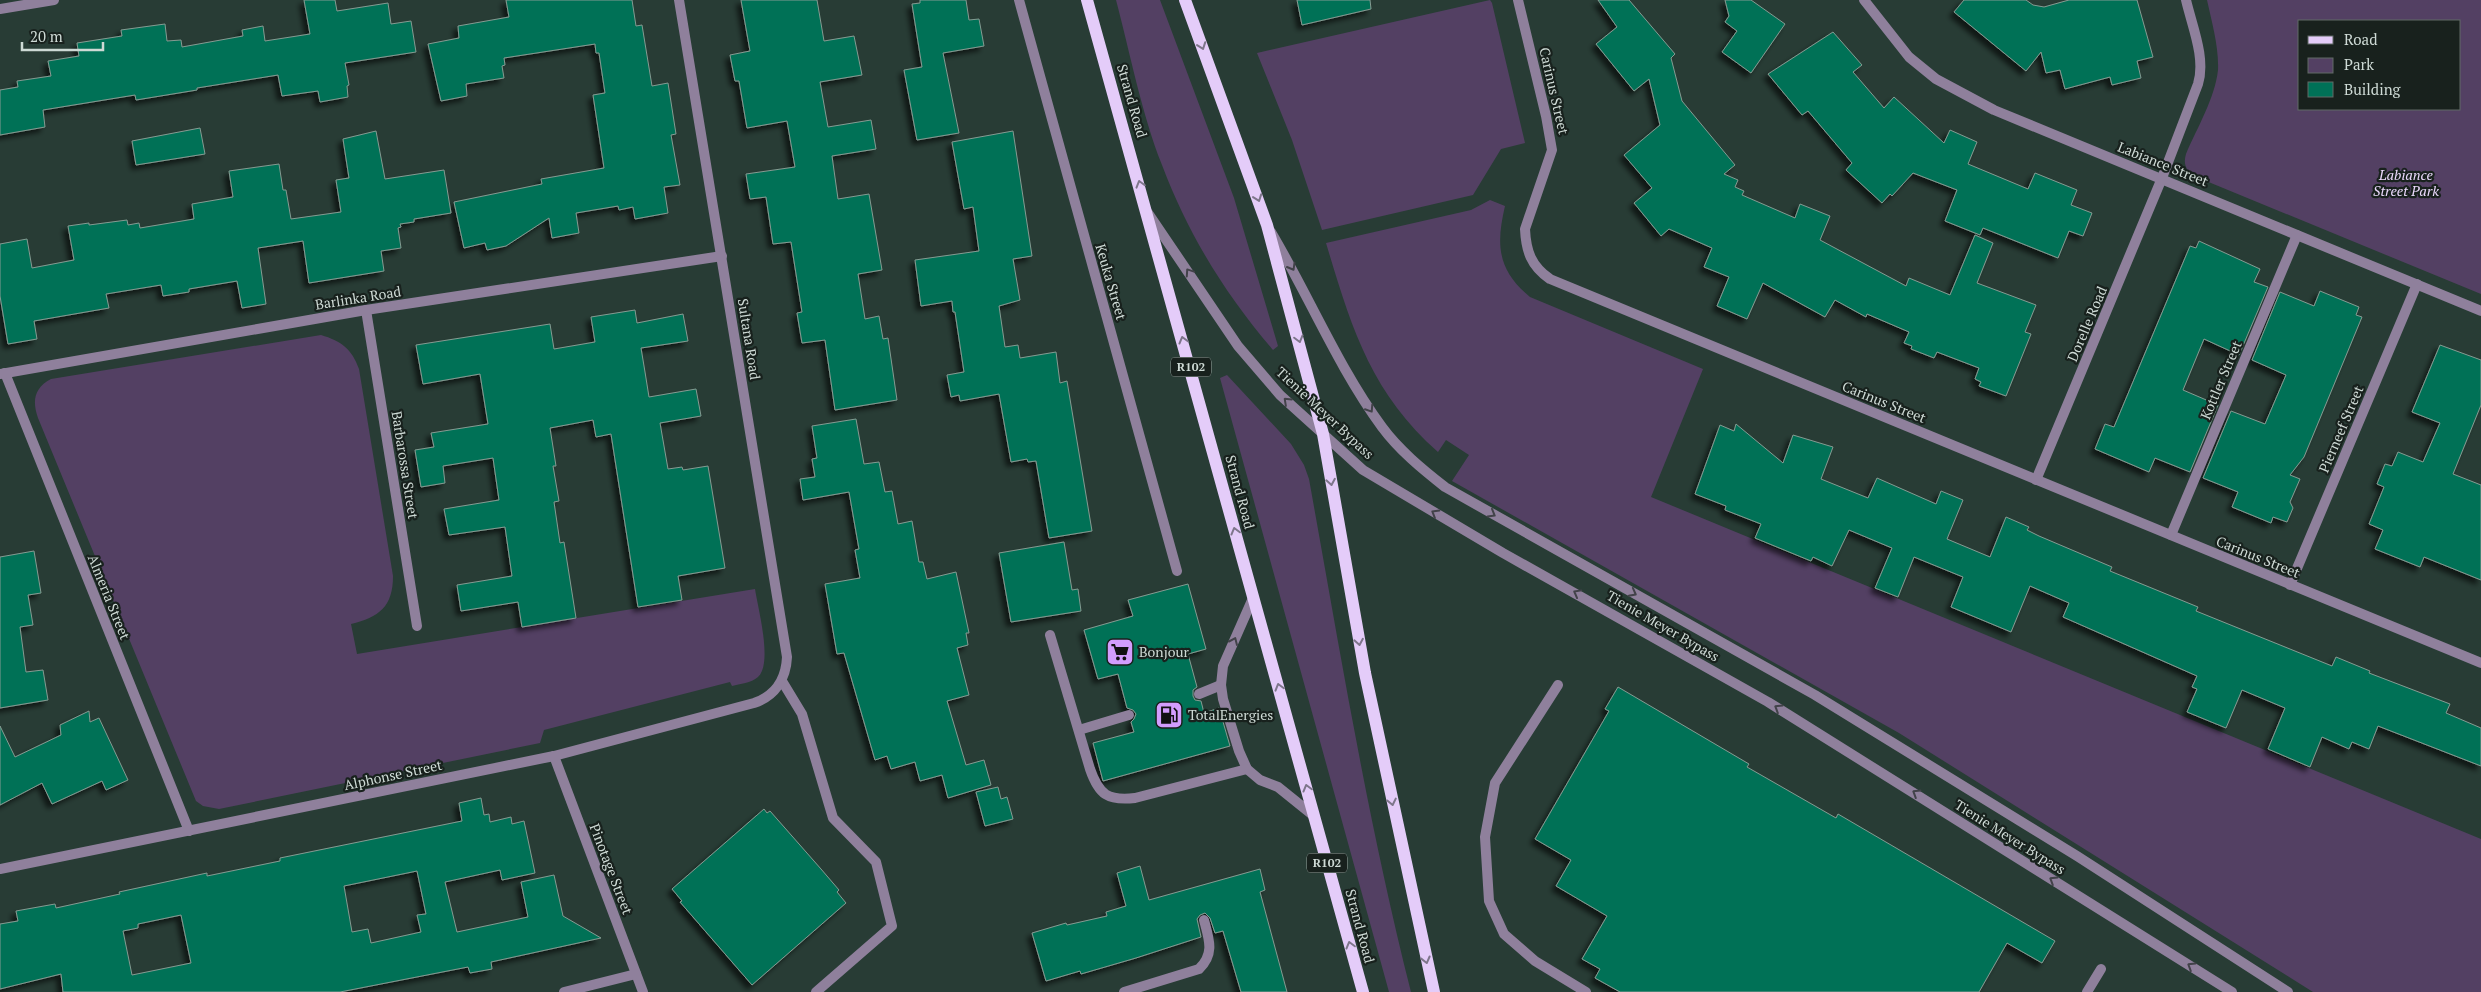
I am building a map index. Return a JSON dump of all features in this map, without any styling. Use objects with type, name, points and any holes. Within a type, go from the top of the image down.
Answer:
[{"type":"main road","name":"Strand Road","points":[[1088,0],[1363,992]]},
{"type":"main road","points":[[1185,0],[1267,225],[1323,434],[1365,674],[1420,937],[1434,992]]},
{"type":"street","points":[[0,9],[54,0]]},
{"type":"street","name":"Sultana Road","points":[[679,0],[787,657],[786,672],[782,681]]},
{"type":"street","name":"Keuka Street","points":[[1019,0],[1178,571]]},
{"type":"street","name":"Carinus Street","points":[[1518,0],[1552,140],[1549,163],[1525,229],[1528,255],[1542,273],[1558,283],[2481,663]]},
{"type":"street","name":"Labiance Street","points":[[1864,0],[1910,57],[1936,79],[1994,110],[2481,311]]},
{"type":"street","name":"Dorelle Road","points":[[2036,480],[2162,178],[2202,74],[2186,0]]},
{"type":"street","name":"Tienie Meyer Bypass","points":[[1148,213],[1238,346],[1280,395],[1364,470],[1503,552],[1768,702],[2232,992]]},
{"type":"street","name":"Tienie Meyer Bypass","points":[[1267,225],[1356,386],[1382,427],[1406,455],[1438,482],[1590,570],[1705,631],[1815,695],[2069,851],[2288,992]]},
{"type":"street","name":"Kottler Street","points":[[2170,536],[2297,235]]},
{"type":"street","name":"Barlinka Road","points":[[2,374],[366,310],[722,256]]},
{"type":"street","name":"Pierneef Street","points":[[2290,585],[2417,284]]},
{"type":"street","name":"Barbarossa Street","points":[[366,310],[417,626]]},
{"type":"street","name":"Almeria Street","points":[[2,374],[189,831]]},
{"type":"street","points":[[1254,598],[1223,666],[1220,685],[1223,699],[1239,751],[1247,768],[1260,780],[1278,788],[1314,816]]},
{"type":"street","points":[[1050,635],[1095,784],[1101,792],[1118,799],[1135,798],[1247,768]]},
{"type":"street","points":[[782,681],[802,714],[833,818],[876,862],[892,926],[816,992]]},
{"type":"street","name":"Alphonse Street","points":[[0,869],[554,756],[754,703],[765,698],[782,681]]},
{"type":"street","points":[[1199,694],[1220,685]]},
{"type":"street","points":[[1558,685],[1495,783],[1486,837],[1489,901],[1504,934],[1535,962],[1586,992]]},
{"type":"street","points":[[1079,730],[1129,715]]},
{"type":"street","name":"Pinotage Street","points":[[554,756],[643,992]]},
{"type":"street","points":[[1124,992],[1199,969],[1205,964],[1211,946],[1204,920]]},
{"type":"street","points":[[2087,992],[2101,969]]},
{"type":"street","points":[[564,992],[636,974]]},
{"type":"green space","points":[[1116,0],[1160,0],[1234,198],[1278,346],[1273,350],[1239,307],[1209,262],[1172,190],[1148,126]]},
{"type":"green space","points":[[1490,0],[1525,143],[1501,149],[1473,195],[1322,230],[1292,140],[1257,53]]},
{"type":"green space","name":"Labiance Street Park","points":[[2207,0],[2481,0],[2481,294],[2194,176],[2185,164],[2185,158],[2216,81],[2218,61]]},
{"type":"green space","points":[[1490,200],[1505,206],[1500,232],[1502,256],[1511,277],[1530,297],[1703,369],[1651,497],[2481,839],[2481,992],[2313,992],[1899,733],[1452,481],[1469,455],[1446,440],[1438,452],[1395,406],[1379,381],[1354,330],[1326,243],[1471,210]]},
{"type":"green space","points":[[321,335],[345,347],[353,356],[359,369],[393,576],[390,596],[382,609],[369,618],[351,624],[357,654],[755,589],[764,648],[762,670],[758,677],[745,683],[732,686],[730,682],[544,730],[540,743],[219,809],[203,806],[196,801],[38,418],[35,406],[36,396],[41,386],[51,379]]},
{"type":"green space","points":[[1227,375],[1291,444],[1304,465],[1309,479],[1368,801],[1411,992],[1389,992],[1220,378]]},
{"type":"building","points":[[304,0],[335,0],[337,11],[388,3],[391,24],[411,21],[416,52],[345,63],[349,85],[347,86],[348,97],[320,102],[318,91],[282,96],[278,75],[136,100],[135,95],[43,110],[45,127],[0,135],[0,90],[18,87],[17,81],[51,76],[48,61],[79,56],[77,43],[122,36],[121,30],[165,24],[167,41],[181,40],[182,47],[243,36],[242,30],[263,26],[265,41],[310,34]]},
{"type":"building","points":[[506,0],[632,0],[636,26],[642,25],[652,86],[668,83],[676,134],[671,135],[680,185],[664,187],[668,213],[635,219],[633,207],[619,210],[618,206],[576,213],[579,233],[552,238],[549,218],[506,246],[487,250],[485,243],[464,248],[454,202],[542,184],[541,179],[604,168],[593,95],[605,93],[599,53],[596,53],[595,44],[504,58],[505,65],[502,66],[504,78],[466,84],[467,96],[441,101],[428,44],[459,38],[458,26],[509,17]]},
{"type":"building","points":[[741,0],[817,0],[824,41],[854,36],[862,75],[820,82],[828,127],[871,120],[876,149],[832,156],[838,199],[869,194],[882,270],[858,274],[865,319],[879,316],[883,339],[888,338],[897,400],[835,410],[825,340],[802,343],[797,313],[802,312],[791,242],[773,244],[766,197],[750,199],[746,174],[795,167],[787,121],[747,128],[739,81],[735,81],[730,55],[750,51]]},
{"type":"building","points":[[920,0],[966,0],[969,20],[979,19],[984,46],[943,53],[959,133],[917,140],[904,70],[922,67],[912,4],[920,3]]},
{"type":"building","points":[[1297,0],[1370,0],[1371,9],[1302,25]]},
{"type":"building","points":[[1598,0],[1629,0],[1675,54],[1671,58],[1682,101],[1735,165],[1724,174],[1738,180],[1735,187],[1744,191],[1742,195],[1795,218],[1800,204],[1830,216],[1820,240],[1906,286],[1909,278],[1950,295],[1975,235],[1993,243],[1977,283],[2036,305],[2025,332],[2031,334],[2006,396],[1979,386],[1981,382],[1975,379],[1979,368],[1937,352],[1934,358],[1911,349],[1912,346],[1904,343],[1909,332],[1867,314],[1866,317],[1835,300],[1825,317],[1763,283],[1747,319],[1717,306],[1729,277],[1704,267],[1712,248],[1669,229],[1661,236],[1634,203],[1652,188],[1624,155],[1660,125],[1649,79],[1634,91],[1596,44],[1617,27]]},
{"type":"building","points":[[1725,0],[1751,0],[1785,24],[1751,73],[1722,52],[1737,31],[1725,22],[1729,16]]},
{"type":"building","points":[[1964,0],[2026,0],[2033,5],[2044,7],[2069,0],[2137,0],[2153,57],[2137,61],[2141,78],[2112,85],[2110,77],[2065,89],[2060,70],[2046,73],[2041,52],[2026,71],[1954,12]]},
{"type":"building","points":[[1833,32],[1862,65],[1853,72],[1884,108],[1894,97],[1944,143],[1950,130],[1977,142],[1968,164],[2028,189],[2035,173],[2077,190],[2071,205],[2092,213],[2083,236],[2069,231],[2058,258],[1983,228],[1980,235],[1945,221],[1957,190],[1913,173],[1892,196],[1890,194],[1882,203],[1846,170],[1852,163],[1808,111],[1802,115],[1768,74]]},
{"type":"building","points":[[200,128],[205,154],[136,165],[132,141]]},
{"type":"building","points":[[376,131],[385,179],[444,170],[451,213],[414,219],[414,222],[400,224],[401,227],[398,228],[401,248],[381,251],[384,271],[309,283],[303,241],[258,248],[266,304],[242,308],[237,281],[189,289],[189,292],[163,296],[161,285],[106,294],[109,308],[34,321],[37,339],[8,344],[0,296],[0,244],[27,239],[32,268],[74,260],[68,226],[127,220],[128,225],[139,223],[140,228],[194,219],[192,204],[233,197],[229,171],[279,164],[283,190],[286,190],[291,219],[341,212],[336,180],[349,178],[343,139]]},
{"type":"building","points":[[1013,131],[1032,256],[1013,259],[1020,300],[999,306],[1005,347],[1018,345],[1020,358],[1056,352],[1060,383],[1067,381],[1092,531],[1049,538],[1036,461],[1028,462],[1027,459],[1011,462],[999,394],[960,401],[959,395],[951,397],[947,375],[964,372],[955,312],[953,312],[952,301],[921,306],[915,260],[979,251],[973,207],[964,209],[952,142]]},
{"type":"building","points":[[2199,241],[2260,269],[2254,282],[2268,287],[2239,355],[2204,339],[2183,390],[2218,405],[2190,472],[2155,458],[2149,472],[2095,449],[2105,424],[2114,427],[2190,246],[2196,248]]},
{"type":"building","points":[[2320,291],[2359,307],[2356,315],[2362,317],[2304,457],[2290,475],[2300,479],[2290,502],[2293,508],[2287,522],[2273,517],[2271,523],[2232,507],[2238,492],[2203,478],[2231,411],[2265,424],[2286,375],[2252,360],[2280,292],[2314,306]]},
{"type":"building","points":[[635,310],[637,323],[683,314],[688,341],[641,348],[649,397],[696,389],[701,416],[660,423],[668,469],[682,467],[683,470],[708,466],[725,568],[678,576],[682,600],[638,607],[611,434],[596,437],[593,420],[550,428],[556,466],[553,466],[559,501],[554,502],[560,543],[564,542],[576,618],[522,627],[518,602],[461,611],[457,585],[512,576],[505,527],[449,535],[444,509],[499,500],[493,458],[443,466],[445,483],[421,487],[415,450],[434,447],[431,433],[488,424],[480,374],[423,384],[416,345],[550,324],[554,349],[595,342],[591,317]]},
{"type":"building","points":[[2440,345],[2481,360],[2481,405],[2453,474],[2481,485],[2481,580],[2424,557],[2420,567],[2375,549],[2383,530],[2369,524],[2384,487],[2377,484],[2385,464],[2392,466],[2398,452],[2423,462],[2440,423],[2412,412]]},
{"type":"building","points":[[856,419],[864,464],[879,462],[885,492],[892,491],[898,524],[912,521],[919,562],[923,562],[927,579],[956,572],[969,633],[966,633],[968,645],[957,648],[969,695],[947,701],[966,765],[984,760],[991,785],[948,798],[942,775],[920,781],[915,762],[891,769],[887,756],[875,760],[844,653],[837,654],[825,584],[860,578],[855,550],[859,549],[849,492],[803,500],[800,479],[815,477],[812,459],[817,458],[812,426]]},
{"type":"building","points":[[1736,424],[1783,463],[1793,435],[1833,447],[1821,479],[1868,498],[1877,478],[1936,504],[1941,491],[1963,500],[1947,539],[1990,557],[2006,517],[2029,527],[2027,530],[2039,536],[2112,567],[2110,571],[2198,607],[2196,611],[2332,666],[2336,657],[2370,671],[2369,673],[2450,704],[2446,713],[2481,728],[2481,766],[2378,726],[2369,749],[2352,742],[2349,749],[2322,737],[2310,767],[2268,749],[2285,708],[2242,690],[2226,728],[2187,712],[2197,689],[2192,687],[2197,676],[2063,617],[2069,603],[2030,586],[2011,632],[1951,607],[1963,577],[1914,557],[1898,597],[1875,588],[1892,548],[1849,530],[1832,566],[1813,557],[1811,561],[1755,538],[1761,524],[1725,510],[1726,506],[1695,494],[1720,425],[1734,431]]},
{"type":"building","points":[[1064,542],[1072,590],[1078,589],[1081,611],[1011,622],[999,553]]},
{"type":"building","points":[[34,551],[41,593],[28,595],[33,625],[20,627],[26,672],[43,670],[48,700],[0,708],[0,557]]},
{"type":"building","points":[[1188,584],[1206,649],[1188,654],[1197,687],[1193,690],[1193,696],[1195,700],[1201,701],[1204,713],[1219,708],[1230,746],[1103,781],[1093,743],[1134,732],[1131,722],[1136,714],[1133,710],[1127,708],[1118,674],[1098,679],[1084,630],[1133,616],[1128,600]]},
{"type":"building","points":[[1618,687],[1749,764],[1747,767],[1836,818],[1838,814],[2055,941],[2042,963],[2007,943],[1979,992],[1620,992],[1595,978],[1600,969],[1582,959],[1607,916],[1556,886],[1571,860],[1535,839],[1609,711],[1605,709]]},
{"type":"building","points":[[89,711],[90,722],[99,718],[128,780],[106,790],[102,781],[52,804],[42,783],[0,805],[0,726],[15,757],[61,735],[60,725]]},
{"type":"building","points":[[998,787],[1001,799],[1007,797],[1013,819],[985,826],[976,792]]},
{"type":"building","points":[[481,798],[484,815],[489,814],[490,822],[511,817],[512,824],[524,821],[535,873],[502,880],[500,870],[445,882],[457,932],[528,917],[521,882],[554,875],[563,916],[601,938],[491,962],[492,969],[470,973],[468,967],[340,992],[63,992],[61,974],[0,989],[0,924],[18,921],[16,911],[55,904],[56,908],[207,873],[207,876],[280,861],[280,858],[462,821],[459,803]],"holes":[[[417,871],[426,914],[417,915],[421,932],[371,943],[368,929],[352,932],[344,886]],[[181,915],[191,963],[132,975],[123,931],[138,928],[138,924]]]},
{"type":"building","points":[[764,809],[767,813],[770,811],[821,869],[839,890],[837,892],[846,903],[752,985],[680,902],[682,901],[672,889]]},
{"type":"building","points":[[1140,866],[1149,900],[1260,869],[1265,890],[1260,892],[1287,992],[1241,992],[1223,931],[1215,933],[1210,918],[1205,913],[1197,919],[1201,937],[1081,974],[1080,971],[1046,981],[1032,933],[1066,923],[1067,925],[1107,916],[1106,912],[1126,906],[1117,873]]},
{"type":"place","name":"Bonjour","points":[[1120,652]]},
{"type":"place","name":"TotalEnergies","points":[[1169,715]]}]
